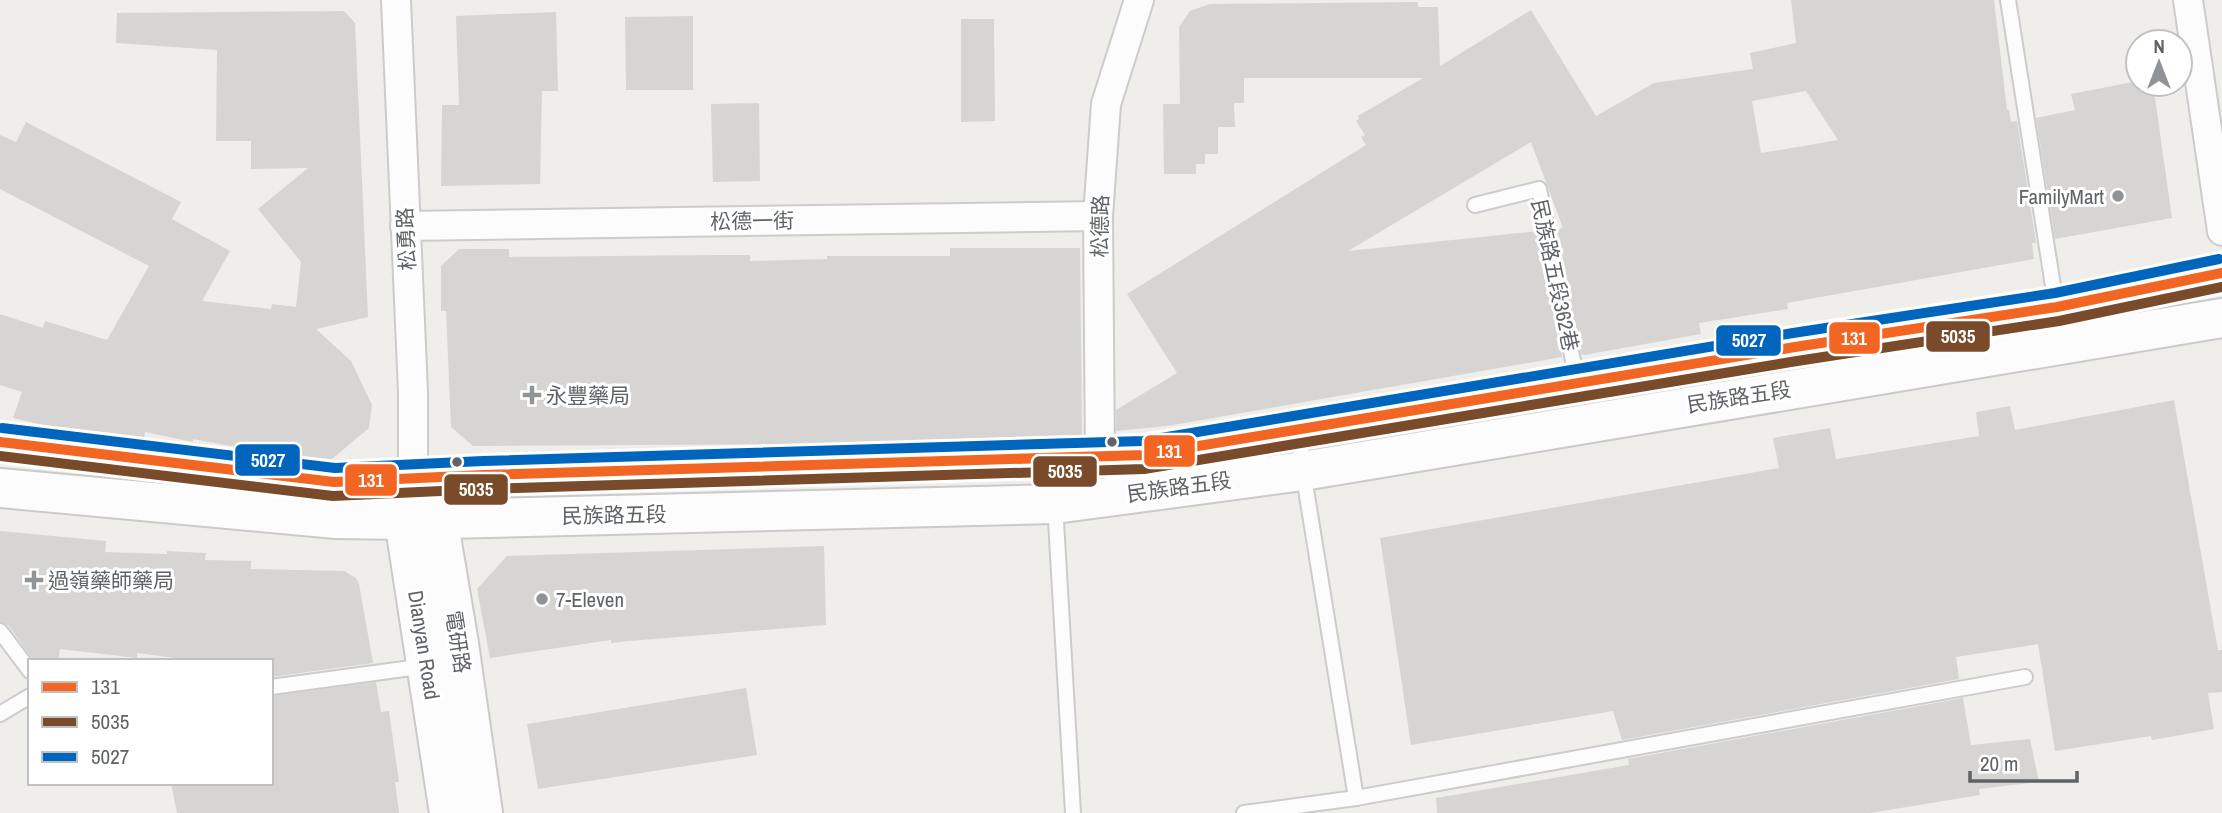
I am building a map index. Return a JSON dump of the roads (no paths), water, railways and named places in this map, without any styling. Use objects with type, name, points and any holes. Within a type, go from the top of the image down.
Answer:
[{"type":"main road","name":"民族路五段","points":[[8,444],[334,482],[1144,455],[2056,307],[2222,273]]},
{"type":"main road","name":"民族路五段","points":[[0,488],[336,519],[421,520],[1055,504],[1303,471],[2222,318]]},
{"type":"main road","points":[[0,482],[8,444]]},
{"type":"main road","name":"Dianyan Road","points":[[413,479],[421,520],[427,666],[449,813]]},
{"type":"main road","name":"電研路","points":[[421,520],[459,644],[483,813]]},
{"type":"street","name":"松勇路","points":[[396,0],[413,392],[413,479]]},
{"type":"street","name":"松德路","points":[[1100,458],[1098,216],[1106,104],[1139,0]]},
{"type":"street","points":[[2188,0],[2222,231]]},
{"type":"street","name":"松德一街","points":[[405,226],[1098,216]]},
{"type":"lane","points":[[2008,0],[2056,307]]},
{"type":"lane","name":"民族路五段362巷","points":[[1475,205],[1539,189],[1577,383]]},
{"type":"lane","points":[[1299,430],[1303,471],[1356,798]]},
{"type":"lane","points":[[1073,813],[1055,504],[1100,458]]},
{"type":"lane","points":[[0,631],[28,667]]},
{"type":"lane","points":[[273,687],[427,666]]},
{"type":"lane","points":[[1244,813],[1356,798],[2025,677]]},
{"type":"lane","points":[[0,714],[28,697]]},
{"type":"place","name":"FamilyMart","points":[[2118,196]]},
{"type":"place","name":"永豐藥局","points":[[532,395]]},
{"type":"place","name":"過嶺藥師藥局","points":[[34,580]]},
{"type":"place","name":"7-Eleven","points":[[542,599]]}]
